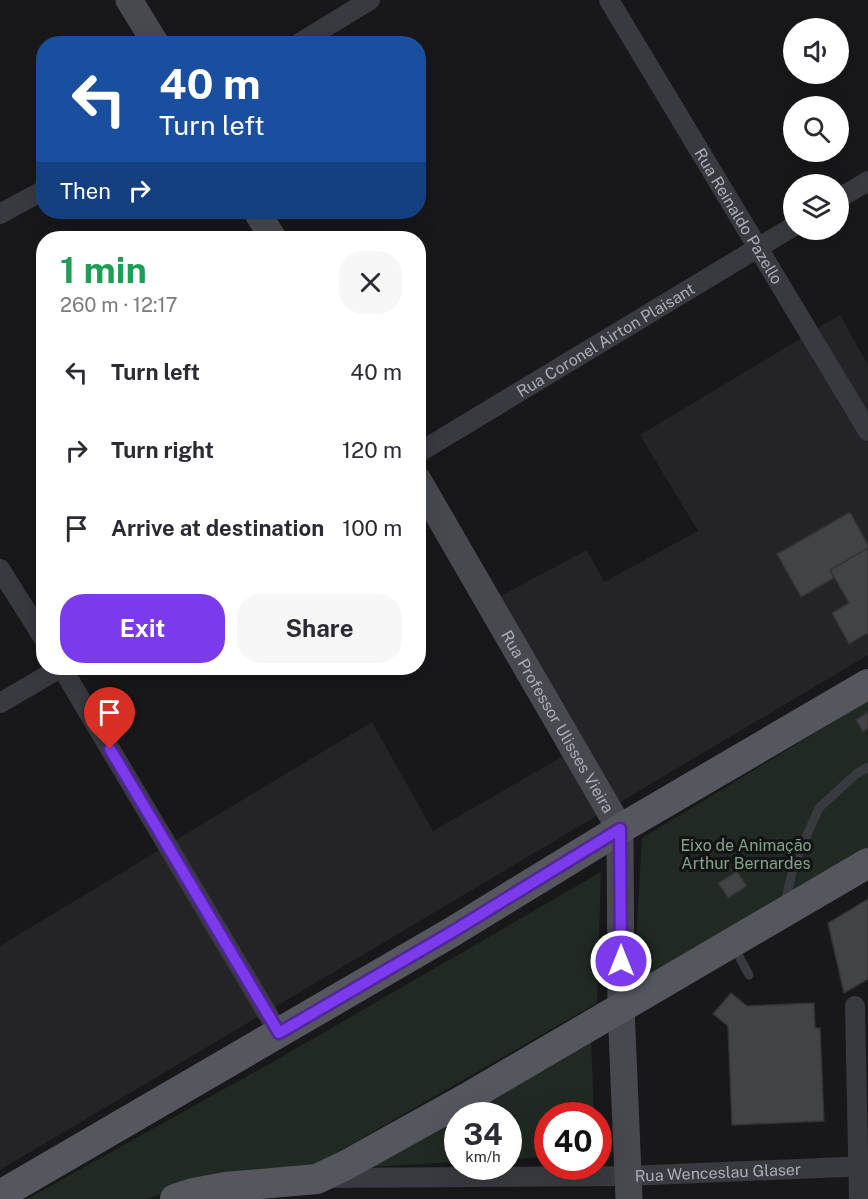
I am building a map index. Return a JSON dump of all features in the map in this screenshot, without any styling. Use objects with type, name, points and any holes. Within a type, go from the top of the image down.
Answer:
[{"type":"main road","points":[[0,1195],[452,932],[620,829],[868,684]]},
{"type":"main road","points":[[175,1199],[193,1193],[226,1193],[317,1179],[346,1165],[472,1095],[868,863]]},
{"type":"street","points":[[129,0],[151,36]]},
{"type":"street","points":[[311,36],[370,0]]},
{"type":"street","name":"Rua Reinaldo Pazello","points":[[609,0],[868,431]]},
{"type":"street","points":[[849,192],[868,181]]},
{"type":"street","points":[[0,214],[36,194]]},
{"type":"street","name":"Rua Coronel Airton Plaisant","points":[[426,448],[783,233]]},
{"type":"street","name":"Rua Professor Ulisses Vieira","points":[[426,494],[620,829],[621,1006],[628,1187]]},
{"type":"street","points":[[0,569],[36,626]]},
{"type":"street","points":[[0,703],[49,675]]},
{"type":"street","points":[[65,675],[279,1033]]},
{"type":"street","points":[[855,1006],[863,1167],[858,1199]]},
{"type":"street","name":"Rua Wenceslau Glaser","points":[[317,1179],[628,1187],[863,1167]]},
{"type":"lane","points":[[782,914],[794,864],[819,808],[868,766]]},
{"type":"lane","points":[[732,943],[750,975]]},
{"type":"shaded area","points":[[840,315],[868,365],[868,655],[0,1170],[0,946],[372,722],[433,831],[579,747],[493,600],[587,550],[604,582],[698,531],[640,435]]},
{"type":"green space","name":"Eixo de Animação Arthur Bernardes","points":[[868,701],[868,855],[630,995],[642,838]]},
{"type":"green space","points":[[601,872],[597,1003],[310,1168],[193,1183],[146,1199],[27,1199],[271,1063]]},
{"type":"green space","points":[[591,1040],[593,1102],[534,1102],[534,1158],[522,1158],[522,1102],[484,1102]]},
{"type":"green space","points":[[444,1125],[444,1163],[371,1167]]},
{"type":"building","points":[[850,512],[868,548],[830,570],[834,578],[801,597],[777,554]]},
{"type":"building","points":[[868,548],[868,633],[849,644],[832,613],[849,603],[830,570]]},
{"type":"building","points":[[868,712],[868,728],[863,732],[856,720]]},
{"type":"building","points":[[737,871],[747,886],[728,898],[718,883]]},
{"type":"building","points":[[868,899],[868,979],[844,993],[828,923]]},
{"type":"building","points":[[731,993],[747,1006],[814,1003],[815,1028],[820,1028],[824,1121],[732,1125],[728,1026],[713,1014]]},
{"type":"route","points":[[110,749],[279,1033],[452,932],[620,829],[621,961]]}]
